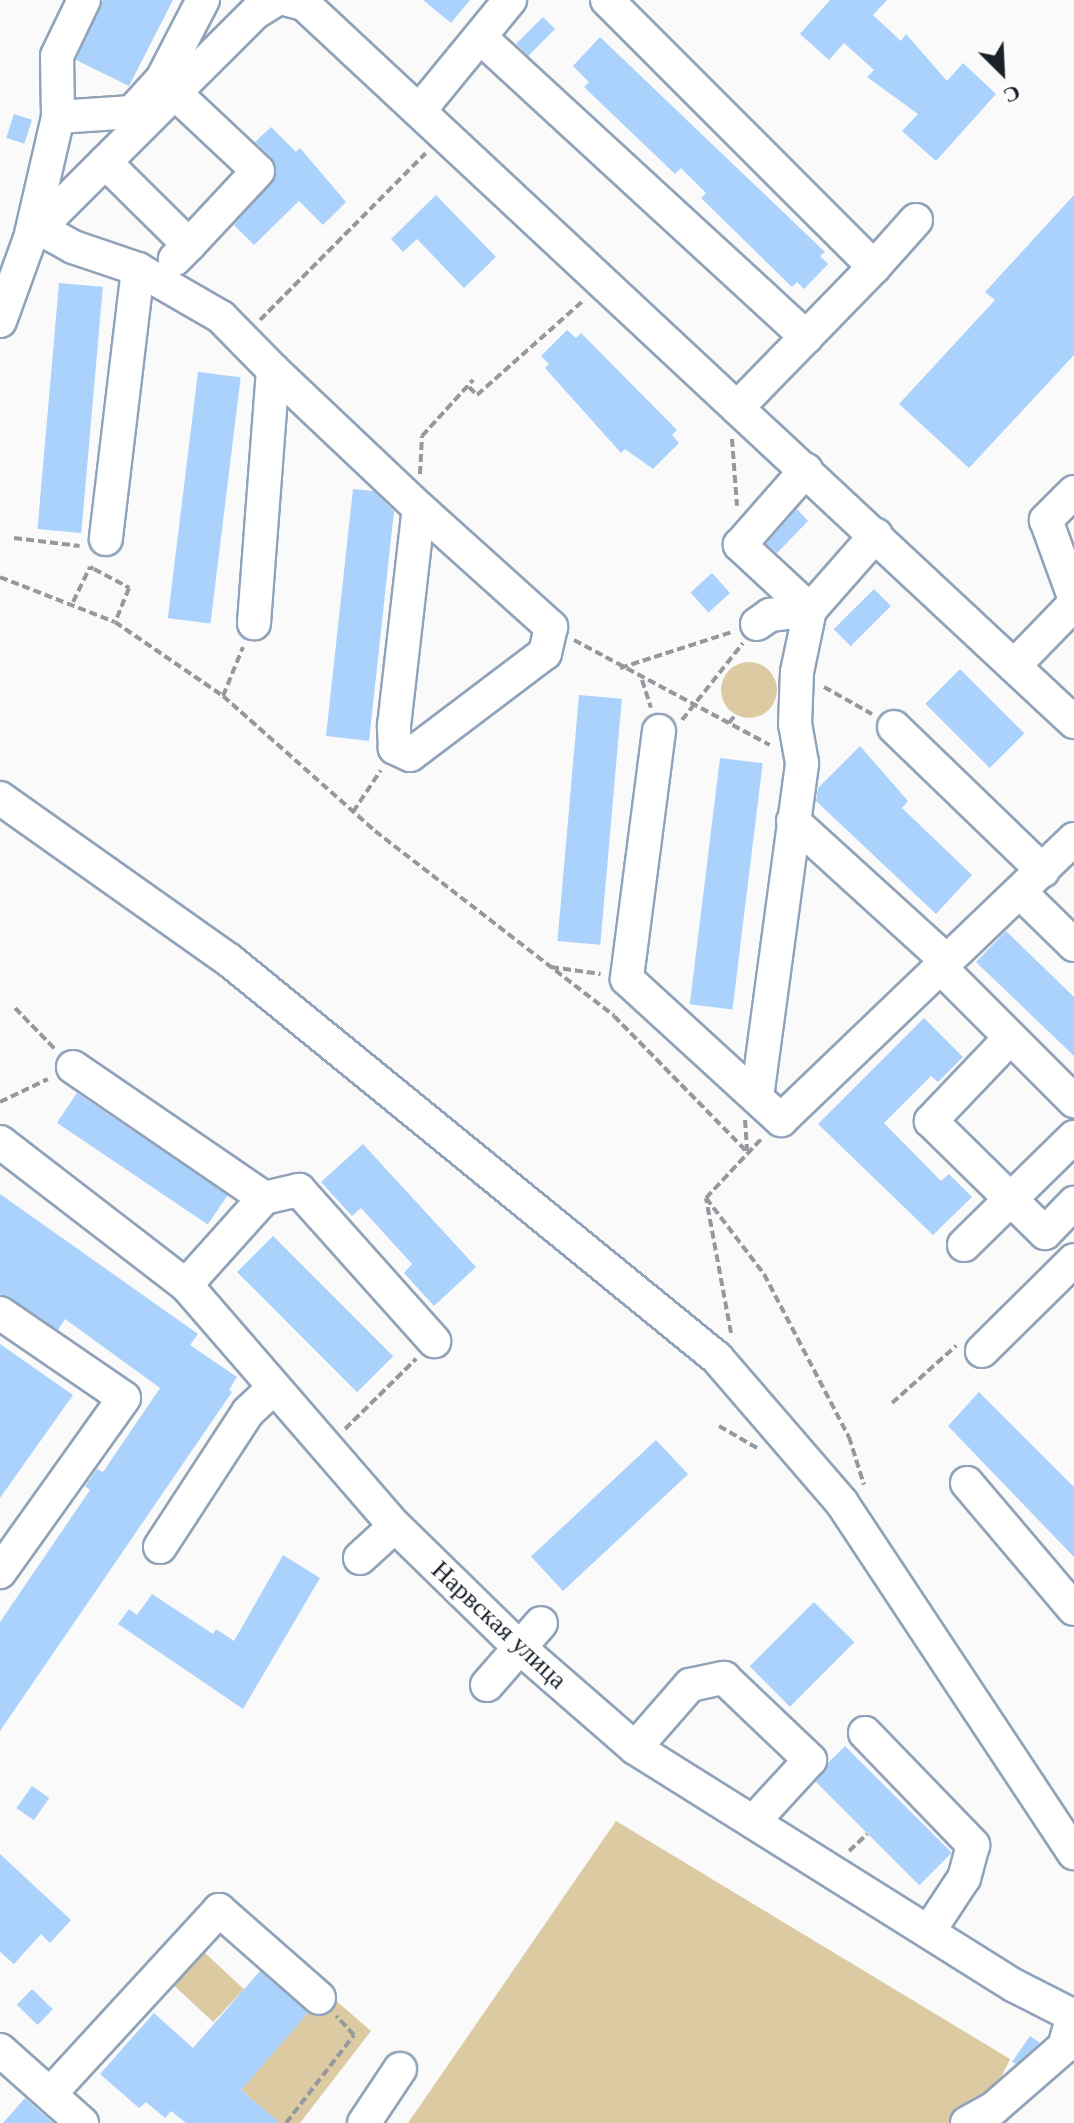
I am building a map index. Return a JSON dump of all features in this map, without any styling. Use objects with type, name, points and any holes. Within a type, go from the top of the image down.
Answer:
[{"type":"street","points":[[0,321],[34,235],[58,117],[57,56],[84,0]]},
{"type":"street","points":[[58,117],[132,112],[162,79],[203,0]]},
{"type":"street","points":[[34,235],[256,12],[276,0]]},
{"type":"street","points":[[288,0],[304,4],[444,134],[601,285],[734,421],[806,470],[1074,722]]},
{"type":"street","points":[[419,111],[510,0]]},
{"type":"street","points":[[607,0],[874,267]]},
{"type":"street","points":[[481,38],[806,337]]},
{"type":"street","points":[[97,543],[147,273],[189,245],[258,171],[176,94]]},
{"type":"street","points":[[105,162],[189,245]]},
{"type":"street","points":[[734,421],[806,337],[916,220]]},
{"type":"street","points":[[34,235],[147,273],[221,317],[419,508],[551,627],[545,653],[410,755],[395,748],[419,508]]},
{"type":"street","points":[[254,623],[273,370]]},
{"type":"street","points":[[806,470],[740,545],[810,610]]},
{"type":"street","points":[[1074,492],[1046,520],[1074,597]]},
{"type":"street","points":[[757,1097],[802,763],[795,724],[797,672],[810,610],[876,535]]},
{"type":"street","points":[[1014,666],[1074,604]]},
{"type":"street","points":[[744,628],[770,615],[810,610]]},
{"type":"street","points":[[894,727],[1032,883],[1074,945]]},
{"type":"street","points":[[659,731],[627,979],[781,1120],[1032,883],[1074,839]]},
{"type":"street","points":[[0,798],[229,960],[717,1358],[813,1464],[1074,1853]]},
{"type":"street","points":[[793,821],[945,965],[1010,1038],[1074,1101]]},
{"type":"street","points":[[1010,1038],[931,1121],[1045,1233],[1074,1203]]},
{"type":"street","points":[[73,1067],[264,1198]]},
{"type":"street","points":[[964,1245],[1074,1137]]},
{"type":"street","name":"Нарвская улица","points":[[0,1142],[186,1285],[273,1389],[395,1526],[520,1648],[635,1748],[929,1931],[1073,2016]]},
{"type":"street","points":[[186,1285],[264,1198],[299,1190],[434,1341]]},
{"type":"street","points":[[982,1351],[1074,1260]]},
{"type":"street","points":[[0,1572],[124,1398],[1,1317]]},
{"type":"street","points":[[160,1547],[248,1412],[273,1389]]},
{"type":"street","points":[[967,1483],[1074,1609]]},
{"type":"street","points":[[360,1558],[395,1526]]},
{"type":"street","points":[[487,1685],[541,1623]]},
{"type":"street","points":[[635,1748],[690,1685],[724,1678],[810,1760],[753,1822]]},
{"type":"street","points":[[865,1733],[973,1845],[964,1878],[929,1931]]},
{"type":"street","points":[[50,2094],[219,1910],[319,1998]]},
{"type":"street","points":[[967,2123],[994,2108],[1064,2047],[1073,2016]]},
{"type":"street","points":[[0,2050],[82,2123]]},
{"type":"street","points":[[364,2123],[400,2069]]},
{"type":"path","points":[[241,338],[444,134]]},
{"type":"path","points":[[469,387],[477,395],[601,285]]},
{"type":"path","points":[[419,508],[422,436],[473,380]]},
{"type":"path","points":[[734,421],[740,545]]},
{"type":"path","points":[[14,538],[97,543]]},
{"type":"path","points":[[73,602],[90,567],[129,588],[115,622]]},
{"type":"path","points":[[0,577],[73,602],[115,622],[223,696],[353,812],[614,1016],[747,1152],[706,1198]]},
{"type":"path","points":[[223,696],[254,623]]},
{"type":"path","points":[[551,627],[620,668],[802,763]]},
{"type":"path","points":[[620,668],[744,628]]},
{"type":"path","points":[[688,717],[721,672],[744,628]]},
{"type":"path","points":[[721,672],[727,675]]},
{"type":"path","points":[[797,672],[894,727]]},
{"type":"path","points":[[729,723],[736,714]]},
{"type":"path","points":[[353,812],[395,748]]},
{"type":"path","points":[[550,966],[627,979]]},
{"type":"path","points":[[0,1102],[73,1067],[15,1008]]},
{"type":"path","points":[[706,1198],[733,1344]]},
{"type":"path","points":[[706,1198],[764,1274],[849,1437],[868,1500]]},
{"type":"path","points":[[336,1438],[434,1341]]},
{"type":"path","points":[[892,1403],[949,1352]]},
{"type":"path","points":[[719,1426],[759,1450]]},
{"type":"path","points":[[844,1855],[867,1834]]},
{"type":"path","points":[[286,2123],[354,2035],[319,1998]]},
{"type":"shaded area","points":[[749,662],[769,670],[777,690],[769,710],[749,718],[729,710],[721,690],[729,670]]},
{"type":"shaded area","points":[[616,1821],[1010,2059],[990,2101],[953,2123],[408,2123]]},
{"type":"shaded area","points":[[203,1951],[244,1989],[213,2022],[172,1984]]},
{"type":"shaded area","points":[[326,1992],[371,2031],[300,2123],[268,2123],[273,2117],[241,2090]]},
{"type":"building","points":[[103,0],[173,0],[129,86],[76,60]]},
{"type":"building","points":[[423,0],[470,0],[451,23]]},
{"type":"building","points":[[830,0],[887,0],[873,15],[901,41],[906,34],[947,81],[963,63],[996,94],[936,161],[902,131],[918,114],[867,77],[874,70],[844,43],[829,60],[800,34]]},
{"type":"building","points":[[543,17],[555,29],[528,56],[516,44]]},
{"type":"building","points":[[600,37],[825,252],[820,256],[828,264],[804,289],[797,282],[792,287],[701,198],[706,193],[681,168],[675,174],[584,87],[589,82],[573,66]]},
{"type":"building","points":[[14,114],[32,120],[24,144],[6,138]]},
{"type":"building","points":[[271,127],[296,152],[300,148],[346,202],[323,225],[299,201],[254,245],[234,225],[276,176],[272,158],[255,142]]},
{"type":"building","points":[[436,195],[496,257],[464,288],[417,239],[403,252],[391,239]]},
{"type":"building","points":[[1074,195],[1074,355],[969,468],[899,404],[995,300],[985,292]]},
{"type":"building","points":[[59,283],[103,287],[81,533],[37,529]]},
{"type":"building","points":[[567,330],[576,338],[581,333],[677,430],[672,435],[679,443],[653,469],[625,449],[621,453],[545,368],[549,364],[541,356]]},
{"type":"building","points":[[198,372],[241,377],[210,623],[168,618]]},
{"type":"building","points":[[353,489],[374,491],[394,511],[369,741],[326,736]]},
{"type":"building","points":[[797,509],[808,521],[777,553],[766,544]]},
{"type":"building","points":[[712,573],[730,593],[709,612],[690,592]]},
{"type":"building","points":[[874,589],[891,606],[851,646],[834,629]]},
{"type":"building","points":[[960,669],[1024,733],[990,768],[925,704]]},
{"type":"building","points":[[579,695],[622,699],[600,945],[557,941]]},
{"type":"building","points":[[860,746],[908,801],[902,808],[972,875],[936,914],[816,801],[818,788]]},
{"type":"building","points":[[720,758],[763,763],[732,1009],[690,1004]]},
{"type":"building","points":[[1006,931],[1074,997],[1074,1056],[976,962]]},
{"type":"building","points":[[924,1018],[963,1057],[938,1082],[931,1076],[884,1123],[941,1181],[949,1174],[972,1197],[933,1235],[818,1124]]},
{"type":"building","points":[[77,1093],[228,1195],[208,1225],[57,1123]]},
{"type":"building","points":[[363,1144],[476,1267],[434,1306],[404,1273],[412,1264],[361,1208],[352,1216],[321,1182]]},
{"type":"building","points":[[0,1194],[198,1334],[190,1345],[237,1377],[229,1390],[232,1392],[0,1731],[0,1622],[90,1490],[85,1486],[97,1469],[103,1472],[160,1388],[65,1319],[58,1330],[0,1294]]},
{"type":"building","points":[[273,1236],[393,1356],[357,1392],[237,1272]]},
{"type":"building","points":[[0,1344],[73,1395],[0,1498]]},
{"type":"building","points":[[979,1392],[1074,1487],[1074,1557],[948,1426]]},
{"type":"building","points":[[656,1440],[688,1474],[563,1591],[531,1557]]},
{"type":"building","points":[[283,1555],[320,1578],[243,1709],[118,1624],[129,1609],[137,1615],[152,1594],[213,1634],[216,1629],[234,1641]]},
{"type":"building","points":[[814,1602],[854,1642],[790,1707],[750,1666]]},
{"type":"building","points":[[845,1746],[952,1853],[919,1885],[812,1779]]},
{"type":"building","points":[[32,1786],[49,1798],[34,1820],[17,1808]]},
{"type":"building","points":[[0,1854],[71,1920],[50,1943],[41,1934],[14,1964],[0,1952]]},
{"type":"building","points":[[260,1971],[308,2013],[241,2090],[280,2123],[186,2123],[171,2111],[165,2118],[146,2102],[139,2108],[100,2074],[154,2013],[193,2048]]},
{"type":"building","points":[[32,1989],[53,2009],[38,2025],[17,2005]]},
{"type":"building","points":[[1030,2036],[1040,2043],[1016,2064],[1012,2062]]},
{"type":"building","points":[[25,2098],[53,2123],[3,2123]]}]
